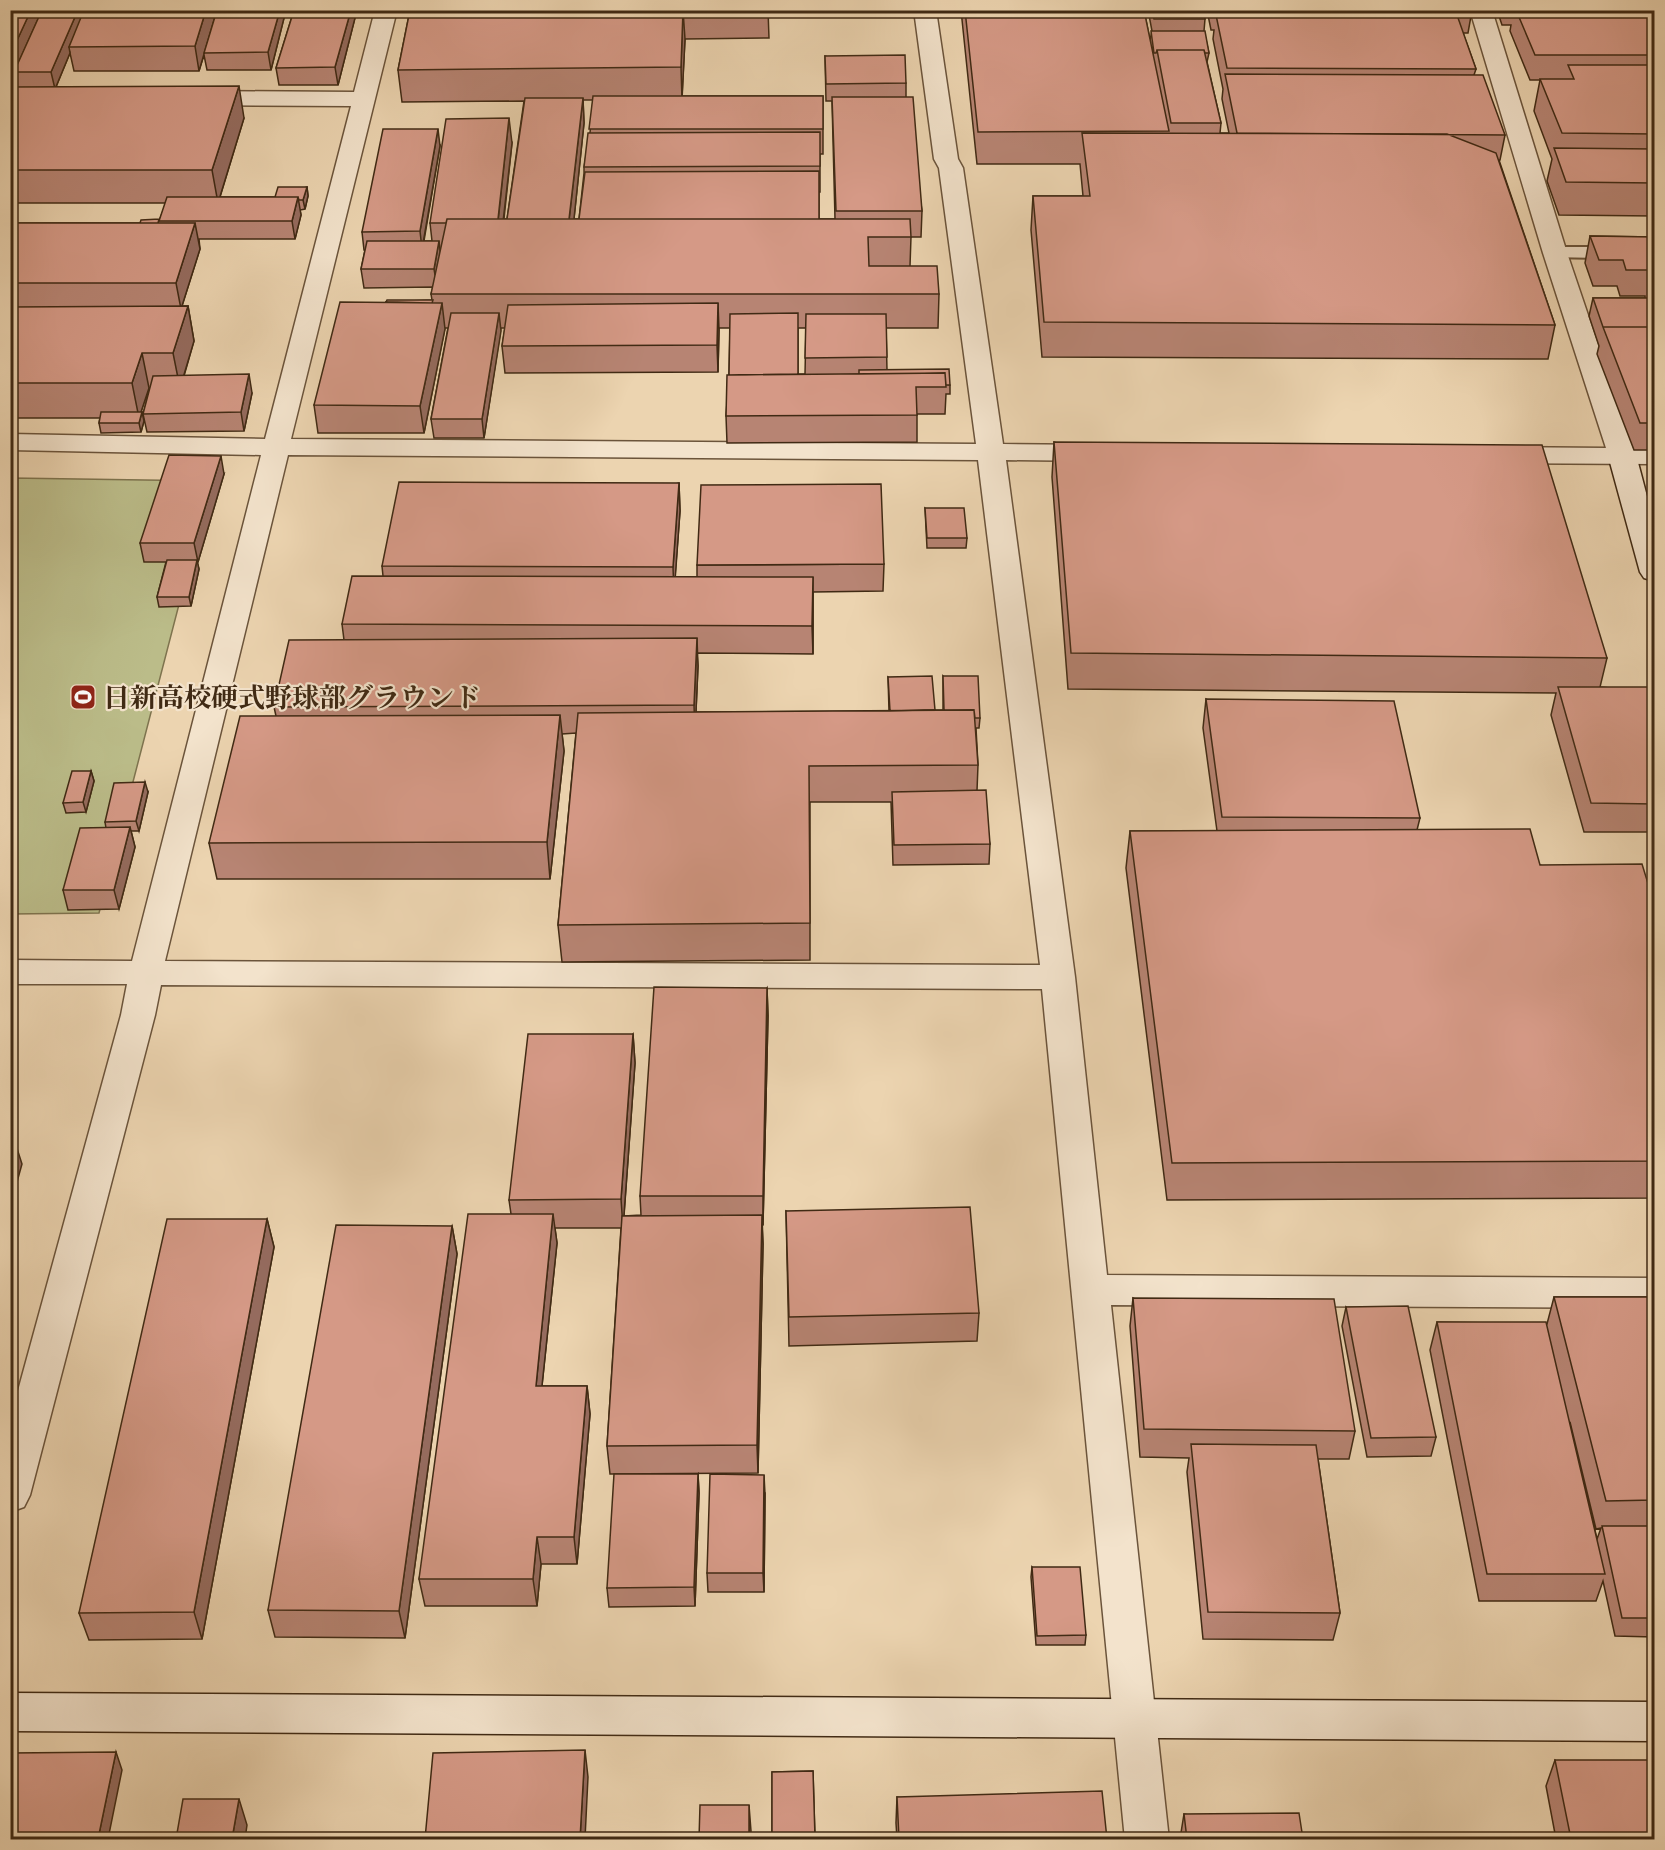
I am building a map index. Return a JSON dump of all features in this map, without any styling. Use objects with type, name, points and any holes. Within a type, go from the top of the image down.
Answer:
[{"type":"street","points":[[10,1495],[138,1015],[155,928],[386,10]]},
{"type":"street","points":[[925,10],[946,159],[951,168],[991,453],[1058,977],[1147,1839]]},
{"type":"street","points":[[1481,10],[1555,253],[1622,455],[1654,572]]},
{"type":"street","points":[[178,98],[363,99]]},
{"type":"street","points":[[10,442],[275,447],[1122,453]]},
{"type":"street","points":[[1479,455],[1654,456]]},
{"type":"street","points":[[10,972],[1058,977]]},
{"type":"street","points":[[1090,1290],[1654,1293]]},
{"type":"street","points":[[10,1712],[1654,1722]]},
{"type":"lane","points":[[1555,253],[1654,253]]},
{"type":"green space","name":"日新高校硬式野球部グラウンド","points":[[11,478],[211,481],[99,913],[11,914]]},
{"type":"building","points":[[10,10],[31,10],[13,49],[10,49]]},
{"type":"building","points":[[42,10],[78,10],[51,72],[14,72]]},
{"type":"building","points":[[84,10],[206,10],[195,46],[69,47]]},
{"type":"building","points":[[217,10],[280,10],[268,52],[204,53]]},
{"type":"building","points":[[294,10],[351,10],[335,67],[276,68]]},
{"type":"building","points":[[410,10],[683,10],[681,67],[398,70]]},
{"type":"building","points":[[965,10],[1144,10],[1169,131],[978,132]]},
{"type":"building","points":[[1152,10],[1203,10],[1205,19],[1154,19]]},
{"type":"building","points":[[1212,10],[1317,10],[1318,13],[1213,13]]},
{"type":"building","points":[[1333,10],[1469,10],[1471,16],[1335,15]]},
{"type":"building","points":[[1516,10],[1654,10],[1654,55],[1535,55]]},
{"type":"building","points":[[1216,15],[1457,15],[1476,69],[1227,68]]},
{"type":"building","points":[[1151,31],[1205,31],[1209,53],[1205,53],[1204,50],[1157,50],[1154,53]]},
{"type":"building","points":[[1157,50],[1204,50],[1221,123],[1171,123]]},
{"type":"building","points":[[905,55],[906,83],[826,84],[825,56]]},
{"type":"building","points":[[1568,65],[1654,65],[1654,134],[1562,133],[1540,79],[1574,79]]},
{"type":"building","points":[[1225,74],[1483,75],[1505,135],[1237,133]]},
{"type":"building","points":[[239,86],[212,170],[10,170],[10,87]]},
{"type":"building","points":[[593,96],[823,96],[823,129],[589,129]]},
{"type":"building","points":[[832,97],[913,97],[922,211],[836,211]]},
{"type":"building","points":[[525,98],[583,98],[569,219],[507,219]]},
{"type":"building","points":[[509,118],[498,219],[447,219],[446,223],[430,223],[446,119]]},
{"type":"building","points":[[383,129],[438,129],[420,231],[362,232]]},
{"type":"building","points":[[820,132],[820,166],[584,167],[588,133]]},
{"type":"building","points":[[1082,133],[1447,134],[1496,153],[1555,325],[1044,322],[1033,196],[1090,196]]},
{"type":"building","points":[[1554,148],[1654,149],[1654,183],[1566,182]]},
{"type":"building","points":[[819,171],[819,219],[579,219],[585,172]]},
{"type":"building","points":[[278,187],[307,187],[303,200],[299,200],[298,197],[275,197]]},
{"type":"building","points":[[167,197],[298,197],[292,221],[159,221]]},
{"type":"building","points":[[159,219],[158,223],[140,223],[141,220]]},
{"type":"building","points":[[447,219],[910,219],[911,237],[868,237],[869,266],[937,266],[939,294],[431,294]]},
{"type":"building","points":[[10,223],[195,223],[176,283],[10,283]]},
{"type":"building","points":[[1590,236],[1654,237],[1654,279],[1651,270],[1626,270],[1623,260],[1599,260]]},
{"type":"building","points":[[367,241],[439,241],[434,269],[361,269]]},
{"type":"building","points":[[1593,298],[1654,298],[1654,327],[1603,327]]},
{"type":"building","points":[[387,300],[433,300],[432,303],[386,302]]},
{"type":"building","points":[[340,302],[442,303],[420,406],[314,405]]},
{"type":"building","points":[[718,303],[717,345],[502,346],[508,305]]},
{"type":"building","points":[[188,306],[173,353],[142,353],[132,383],[10,383],[10,307]]},
{"type":"building","points":[[451,313],[499,313],[482,419],[431,419]]},
{"type":"building","points":[[798,313],[798,374],[729,375],[730,314]]},
{"type":"building","points":[[806,314],[886,314],[887,357],[805,358]]},
{"type":"building","points":[[1603,327],[1654,327],[1654,423],[1640,423]]},
{"type":"building","points":[[949,369],[950,385],[946,385],[945,373],[859,374],[859,370]]},
{"type":"building","points":[[945,373],[946,387],[916,387],[917,415],[726,416],[727,375]]},
{"type":"building","points":[[249,374],[241,412],[143,414],[153,376]]},
{"type":"building","points":[[101,412],[142,412],[139,423],[99,423]]},
{"type":"building","points":[[1054,442],[1542,445],[1607,658],[1071,653]]},
{"type":"building","points":[[169,455],[221,456],[194,543],[140,543]]},
{"type":"building","points":[[399,482],[679,483],[673,567],[382,566]]},
{"type":"building","points":[[881,484],[884,564],[697,565],[701,485]]},
{"type":"building","points":[[925,508],[964,508],[967,538],[927,538]]},
{"type":"building","points":[[167,560],[197,560],[189,597],[157,597]]},
{"type":"building","points":[[352,576],[813,577],[812,626],[342,624]]},
{"type":"building","points":[[697,638],[694,705],[274,707],[289,640]]},
{"type":"building","points":[[932,676],[935,710],[890,711],[888,677]]},
{"type":"building","points":[[943,676],[978,676],[980,718],[975,718],[974,710],[944,710]]},
{"type":"building","points":[[1558,687],[1653,687],[1654,804],[1591,803]]},
{"type":"building","points":[[1206,699],[1394,701],[1420,818],[1222,817]]},
{"type":"building","points":[[974,710],[978,765],[809,766],[810,923],[558,925],[578,713]]},
{"type":"building","points":[[560,715],[547,842],[209,843],[240,716]]},
{"type":"building","points":[[72,771],[91,771],[83,802],[63,803]]},
{"type":"building","points":[[145,782],[136,821],[105,822],[114,783]]},
{"type":"building","points":[[986,790],[990,844],[894,845],[892,792]]},
{"type":"building","points":[[130,827],[114,890],[63,890],[80,828]]},
{"type":"building","points":[[1530,829],[1540,865],[1642,864],[1654,903],[1654,1161],[1172,1163],[1130,831]]},
{"type":"building","points":[[654,987],[767,988],[763,1196],[640,1196]]},
{"type":"building","points":[[528,1034],[633,1034],[621,1199],[509,1200]]},
{"type":"building","points":[[970,1207],[979,1313],[789,1317],[786,1211]]},
{"type":"building","points":[[468,1214],[553,1214],[536,1386],[587,1386],[574,1537],[537,1537],[533,1579],[419,1579]]},
{"type":"building","points":[[762,1215],[757,1445],[607,1446],[622,1216]]},
{"type":"building","points":[[167,1219],[267,1219],[194,1612],[79,1613]]},
{"type":"building","points":[[336,1225],[452,1226],[399,1611],[268,1610]]},
{"type":"building","points":[[1554,1297],[1654,1297],[1654,1500],[1606,1501]]},
{"type":"building","points":[[1133,1298],[1334,1299],[1355,1431],[1144,1429]]},
{"type":"building","points":[[1408,1306],[1436,1437],[1371,1438],[1346,1307]]},
{"type":"building","points":[[1437,1322],[1546,1322],[1605,1574],[1487,1574]]},
{"type":"building","points":[[1191,1444],[1316,1445],[1340,1613],[1208,1612]]},
{"type":"building","points":[[614,1474],[698,1474],[694,1587],[607,1588]]},
{"type":"building","points":[[710,1474],[764,1475],[763,1573],[707,1573]]},
{"type":"building","points":[[1602,1526],[1654,1526],[1654,1618],[1622,1618]]},
{"type":"building","points":[[1032,1567],[1080,1567],[1086,1635],[1037,1636]]},
{"type":"building","points":[[585,1750],[580,1839],[425,1839],[433,1753]]},
{"type":"building","points":[[116,1752],[98,1839],[10,1839],[10,1753]]},
{"type":"building","points":[[1555,1760],[1654,1760],[1654,1839],[1589,1839],[1587,1834],[1570,1834]]},
{"type":"building","points":[[813,1771],[815,1837],[772,1838],[772,1772]]},
{"type":"building","points":[[1102,1791],[1107,1839],[899,1839],[897,1797]]},
{"type":"building","points":[[183,1799],[239,1799],[232,1839],[176,1839]]},
{"type":"building","points":[[700,1805],[749,1805],[749,1839],[699,1839]]},
{"type":"building","points":[[1299,1813],[1303,1839],[1187,1839],[1184,1814]]},
{"type":"building","points":[[1460,1837],[1461,1839],[1348,1839]]},
{"type":"place","name":"日新高校硬式野球部グラウンド","points":[[83,697]]}]
